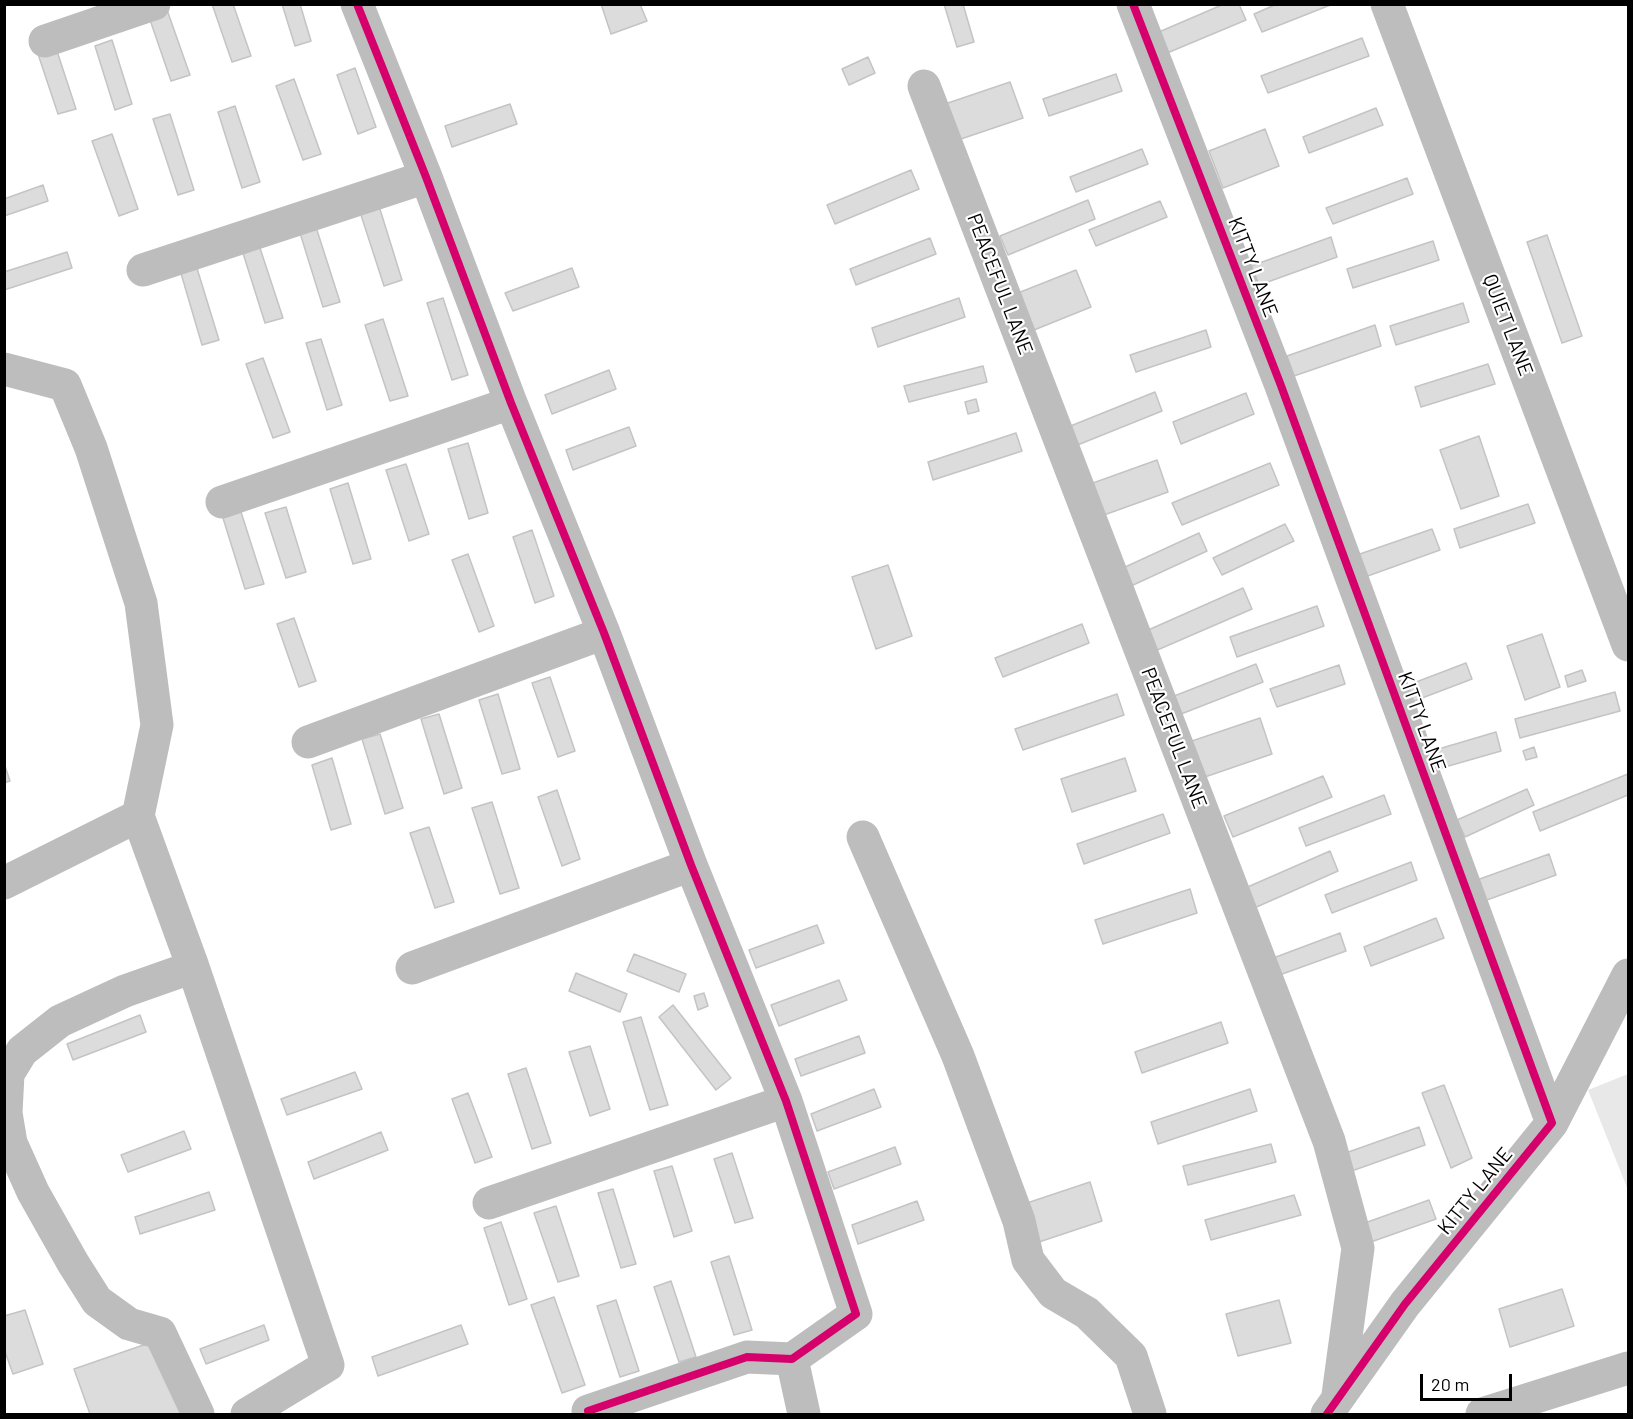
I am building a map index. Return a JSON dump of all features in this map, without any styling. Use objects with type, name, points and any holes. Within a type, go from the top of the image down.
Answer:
[{"type":"street","points":[[45,41],[154,4]]},
{"type":"street","points":[[357,4],[786,1101],[856,1314],[792,1359],[747,1357],[588,1411]]},
{"type":"street","name":"KITTY LANE","points":[[1133,4],[1280,383],[1552,1123],[1405,1304],[1332,1408]]},
{"type":"street","name":"QUIET LANE","points":[[1388,4],[1629,645]]},
{"type":"street","name":"PEACEFUL LANE","points":[[924,86],[1329,1141],[1358,1248],[1332,1408]]},
{"type":"street","points":[[143,270],[426,177]]},
{"type":"street","points":[[4,369],[65,385],[91,448],[141,603],[157,725],[138,816],[193,967],[328,1365],[247,1414]]},
{"type":"street","points":[[222,502],[512,403]]},
{"type":"street","points":[[308,741],[604,633]]},
{"type":"street","points":[[4,884],[138,816]]},
{"type":"street","points":[[862,837],[958,1056],[1019,1221],[1028,1260],[1053,1293],[1087,1313],[1131,1356],[1150,1414]]},
{"type":"street","points":[[412,968],[692,865]]},
{"type":"street","points":[[193,967],[125,991],[60,1021],[22,1051],[8,1074],[6,1113],[11,1143],[33,1192],[97,1301],[129,1324],[160,1332],[198,1414]]},
{"type":"street","points":[[1552,1123],[1629,975]]},
{"type":"street","points":[[489,1203],[786,1101]]},
{"type":"street","points":[[792,1359],[804,1414]]},
{"type":"street","points":[[1482,1414],[1629,1368]]},
{"type":"shaded area","points":[[1628,1074],[1628,1190],[1588,1090]]},
{"type":"building","points":[[212,4],[233,4],[251,56],[232,62]]},
{"type":"building","points":[[282,4],[300,4],[311,41],[295,46]]},
{"type":"building","points":[[601,4],[640,4],[647,21],[611,34]]},
{"type":"building","points":[[944,4],[963,4],[974,42],[957,47]]},
{"type":"building","points":[[1224,4],[1239,4],[1246,20],[1160,56],[1152,35]]},
{"type":"building","points":[[1277,4],[1333,4],[1262,32],[1254,14]]},
{"type":"building","points":[[166,7],[190,75],[171,81],[148,14]]},
{"type":"building","points":[[1362,38],[1369,56],[1268,93],[1261,76]]},
{"type":"building","points":[[112,40],[132,104],[115,110],[95,46]]},
{"type":"building","points":[[54,42],[76,109],[58,114],[36,48]]},
{"type":"building","points":[[868,57],[875,73],[849,85],[842,69]]},
{"type":"building","points":[[355,68],[376,127],[358,134],[337,75]]},
{"type":"building","points":[[1116,74],[1122,91],[1049,116],[1043,99]]},
{"type":"building","points":[[294,79],[321,154],[303,160],[276,86]]},
{"type":"building","points":[[1010,82],[1023,118],[958,140],[945,104]]},
{"type":"building","points":[[510,104],[517,124],[452,147],[445,126]]},
{"type":"building","points":[[235,106],[260,182],[242,188],[218,112]]},
{"type":"building","points":[[1376,108],[1383,125],[1309,153],[1303,137]]},
{"type":"building","points":[[170,114],[194,190],[178,195],[153,119]]},
{"type":"building","points":[[1265,129],[1279,166],[1223,188],[1209,151]]},
{"type":"building","points":[[112,134],[138,209],[119,216],[92,141]]},
{"type":"building","points":[[1142,149],[1148,164],[1076,192],[1070,177]]},
{"type":"building","points":[[911,170],[919,189],[835,224],[827,205]]},
{"type":"building","points":[[1407,178],[1413,194],[1333,224],[1326,208]]},
{"type":"building","points":[[43,185],[48,201],[4,216],[4,199]]},
{"type":"building","points":[[1088,200],[1095,219],[1008,255],[1000,236]]},
{"type":"building","points":[[1160,201],[1167,217],[1096,246],[1089,230]]},
{"type":"building","points":[[379,206],[402,280],[384,286],[360,212]]},
{"type":"building","points":[[316,227],[340,302],[323,307],[300,233]]},
{"type":"building","points":[[1547,235],[1582,336],[1562,343],[1527,242]]},
{"type":"building","points":[[1331,237],[1337,257],[1251,288],[1243,269]]},
{"type":"building","points":[[930,238],[936,254],[856,285],[850,269]]},
{"type":"building","points":[[1433,241],[1439,260],[1353,288],[1347,269]]},
{"type":"building","points":[[259,245],[283,318],[265,323],[242,250]]},
{"type":"building","points":[[67,252],[72,268],[4,290],[4,272]]},
{"type":"building","points":[[196,265],[219,340],[202,345],[180,270]]},
{"type":"building","points":[[572,268],[579,287],[513,311],[505,293]]},
{"type":"building","points":[[1076,270],[1091,307],[1034,330],[1018,293]]},
{"type":"building","points":[[443,298],[468,375],[452,380],[427,303]]},
{"type":"building","points":[[959,298],[965,317],[878,347],[872,328]]},
{"type":"building","points":[[1463,303],[1469,322],[1396,345],[1390,326]]},
{"type":"building","points":[[383,319],[408,396],[390,401],[365,325]]},
{"type":"building","points":[[1375,325],[1381,346],[1294,376],[1287,356]]},
{"type":"building","points":[[1206,330],[1211,347],[1136,372],[1130,355]]},
{"type":"building","points":[[321,339],[342,405],[327,410],[306,343]]},
{"type":"building","points":[[263,358],[290,432],[273,438],[246,364]]},
{"type":"building","points":[[1488,364],[1495,384],[1421,407],[1415,387]]},
{"type":"building","points":[[983,366],[987,382],[909,402],[904,386]]},
{"type":"building","points":[[609,370],[616,389],[552,414],[545,395]]},
{"type":"building","points":[[1155,392],[1162,411],[1075,446],[1068,427]]},
{"type":"building","points":[[1246,393],[1254,414],[1181,444],[1173,422]]},
{"type":"building","points":[[976,399],[979,411],[968,414],[965,402]]},
{"type":"building","points":[[629,427],[636,446],[573,470],[566,450]]},
{"type":"building","points":[[1016,433],[1022,451],[933,480],[928,462]]},
{"type":"building","points":[[1479,436],[1499,496],[1461,509],[1440,450]]},
{"type":"building","points":[[468,443],[488,513],[469,519],[448,449]]},
{"type":"building","points":[[1157,460],[1168,492],[1104,515],[1093,483]]},
{"type":"building","points":[[1270,463],[1279,485],[1182,525],[1172,503]]},
{"type":"building","points":[[406,464],[429,534],[409,541],[386,470]]},
{"type":"building","points":[[348,483],[371,559],[353,564],[330,489]]},
{"type":"building","points":[[1528,504],[1535,523],[1460,548],[1454,529]]},
{"type":"building","points":[[286,507],[306,572],[286,578],[265,513]]},
{"type":"building","points":[[241,512],[264,584],[245,589],[223,518]]},
{"type":"building","points":[[1285,524],[1294,541],[1222,575],[1213,558]]},
{"type":"building","points":[[1432,529],[1440,550],[1365,577],[1357,555]]},
{"type":"building","points":[[532,530],[554,596],[535,603],[513,537]]},
{"type":"building","points":[[1199,533],[1207,551],[1131,586],[1123,568]]},
{"type":"building","points":[[468,554],[494,626],[479,632],[452,560]]},
{"type":"building","points":[[888,565],[912,636],[876,649],[852,577]]},
{"type":"building","points":[[1243,588],[1252,609],[1155,651],[1146,631]]},
{"type":"building","points":[[1317,606],[1324,626],[1237,657],[1230,637]]},
{"type":"building","points":[[294,618],[316,681],[299,687],[277,624]]},
{"type":"building","points":[[1082,624],[1089,643],[1003,677],[995,658]]},
{"type":"building","points":[[1542,634],[1560,687],[1525,700],[1507,646]]},
{"type":"building","points":[[1466,663],[1472,679],[1409,703],[1403,687]]},
{"type":"building","points":[[1256,664],[1263,682],[1176,716],[1169,698]]},
{"type":"building","points":[[1339,665],[1345,684],[1277,707],[1270,689]]},
{"type":"building","points":[[1582,670],[1586,681],[1568,687],[1565,676]]},
{"type":"building","points":[[550,677],[575,751],[558,757],[532,683]]},
{"type":"building","points":[[1615,692],[1620,711],[1520,738],[1515,719]]},
{"type":"building","points":[[498,694],[520,769],[502,774],[479,700]]},
{"type":"building","points":[[1117,694],[1124,715],[1023,750],[1015,729]]},
{"type":"building","points":[[439,714],[462,788],[444,794],[421,719]]},
{"type":"building","points":[[1260,718],[1272,754],[1199,779],[1186,743]]},
{"type":"building","points":[[1496,732],[1501,751],[1431,771],[1425,753]]},
{"type":"building","points":[[380,734],[403,808],[385,814],[362,739]]},
{"type":"building","points":[[1534,747],[1537,757],[1526,760],[1523,751]]},
{"type":"building","points":[[332,758],[351,824],[331,830],[312,765]]},
{"type":"building","points":[[1125,758],[1136,791],[1072,812],[1061,779]]},
{"type":"building","points":[[4,763],[10,781],[4,783]]},
{"type":"building","points":[[1628,774],[1628,795],[1540,831],[1533,812]]},
{"type":"building","points":[[1323,776],[1332,797],[1233,837],[1224,816]]},
{"type":"building","points":[[1527,789],[1534,805],[1465,837],[1457,820]]},
{"type":"building","points":[[557,790],[580,859],[562,866],[538,797]]},
{"type":"building","points":[[1384,795],[1391,814],[1306,846],[1299,828]]},
{"type":"building","points":[[492,802],[519,888],[500,894],[472,808]]},
{"type":"building","points":[[1163,814],[1170,833],[1084,864],[1077,844]]},
{"type":"building","points":[[429,827],[454,902],[435,908],[410,833]]},
{"type":"building","points":[[1330,851],[1338,871],[1252,909],[1243,889]]},
{"type":"building","points":[[1549,854],[1556,875],[1484,901],[1477,880]]},
{"type":"building","points":[[1411,862],[1417,880],[1332,913],[1325,895]]},
{"type":"building","points":[[1190,889],[1197,913],[1103,944],[1095,920]]},
{"type":"building","points":[[1436,918],[1444,938],[1371,966],[1364,947]]},
{"type":"building","points":[[817,925],[824,943],[756,968],[749,950]]},
{"type":"building","points":[[1340,933],[1346,951],[1274,977],[1268,960]]},
{"type":"building","points":[[634,954],[686,974],[679,992],[627,971]]},
{"type":"building","points":[[576,973],[627,994],[620,1012],[569,991]]},
{"type":"building","points":[[839,980],[847,1000],[779,1026],[771,1005]]},
{"type":"building","points":[[704,993],[708,1006],[698,1010],[694,996]]},
{"type":"building","points":[[673,1005],[731,1078],[716,1090],[659,1017]]},
{"type":"building","points":[[140,1015],[146,1032],[73,1060],[67,1044]]},
{"type":"building","points":[[641,1017],[668,1105],[650,1110],[623,1022]]},
{"type":"building","points":[[1221,1022],[1228,1043],[1142,1073],[1135,1052]]},
{"type":"building","points":[[859,1036],[865,1053],[801,1076],[795,1059]]},
{"type":"building","points":[[590,1046],[610,1109],[590,1116],[569,1052]]},
{"type":"building","points":[[526,1068],[551,1143],[532,1149],[508,1074]]},
{"type":"building","points":[[355,1072],[362,1089],[287,1115],[281,1099]]},
{"type":"building","points":[[1444,1085],[1472,1158],[1451,1168],[1422,1093]]},
{"type":"building","points":[[874,1089],[881,1107],[817,1131],[811,1114]]},
{"type":"building","points":[[1250,1089],[1257,1111],[1158,1144],[1151,1122]]},
{"type":"building","points":[[468,1093],[492,1157],[475,1163],[452,1099]]},
{"type":"building","points":[[1419,1127],[1425,1145],[1346,1173],[1340,1155]]},
{"type":"building","points":[[184,1131],[191,1149],[128,1172],[121,1155]]},
{"type":"building","points":[[381,1132],[388,1150],[314,1179],[308,1162]]},
{"type":"building","points":[[1271,1144],[1276,1162],[1188,1185],[1183,1166]]},
{"type":"building","points":[[895,1147],[901,1164],[834,1189],[828,1172]]},
{"type":"building","points":[[732,1153],[753,1218],[735,1223],[714,1159]]},
{"type":"building","points":[[672,1166],[692,1231],[674,1237],[654,1171]]},
{"type":"building","points":[[1090,1182],[1102,1221],[1036,1243],[1024,1204]]},
{"type":"building","points":[[613,1189],[636,1264],[621,1268],[598,1193]]},
{"type":"building","points":[[209,1192],[215,1210],[140,1234],[135,1217]]},
{"type":"building","points":[[1294,1195],[1301,1215],[1211,1240],[1205,1220]]},
{"type":"building","points":[[1429,1200],[1436,1219],[1368,1243],[1362,1224]]},
{"type":"building","points":[[917,1201],[924,1220],[858,1244],[852,1225]]},
{"type":"building","points":[[556,1206],[579,1276],[558,1282],[534,1213]]},
{"type":"building","points":[[501,1222],[527,1299],[509,1305],[484,1228]]},
{"type":"building","points":[[729,1256],[752,1330],[734,1335],[711,1262]]},
{"type":"building","points":[[671,1281],[696,1357],[679,1362],[654,1287]]},
{"type":"building","points":[[1562,1289],[1574,1326],[1510,1347],[1499,1309]]},
{"type":"building","points":[[554,1297],[585,1385],[562,1393],[531,1305]]},
{"type":"building","points":[[616,1300],[639,1371],[620,1377],[597,1306]]},
{"type":"building","points":[[1279,1300],[1291,1343],[1238,1356],[1226,1314]]},
{"type":"building","points":[[25,1310],[43,1364],[13,1374],[4,1349],[4,1316]]},
{"type":"building","points":[[264,1325],[269,1340],[206,1364],[200,1349]]},
{"type":"building","points":[[461,1325],[468,1344],[378,1376],[372,1357]]},
{"type":"building","points":[[155,1341],[181,1414],[90,1414],[74,1369]]},
{"type":"cycle path","points":[[357,4],[426,177],[511,403],[604,633],[691,865],[786,1101],[856,1314],[792,1359],[747,1357],[588,1411]]},
{"type":"cycle path","points":[[1133,4],[1280,383],[1552,1123],[1405,1304],[1327,1414]]}]
